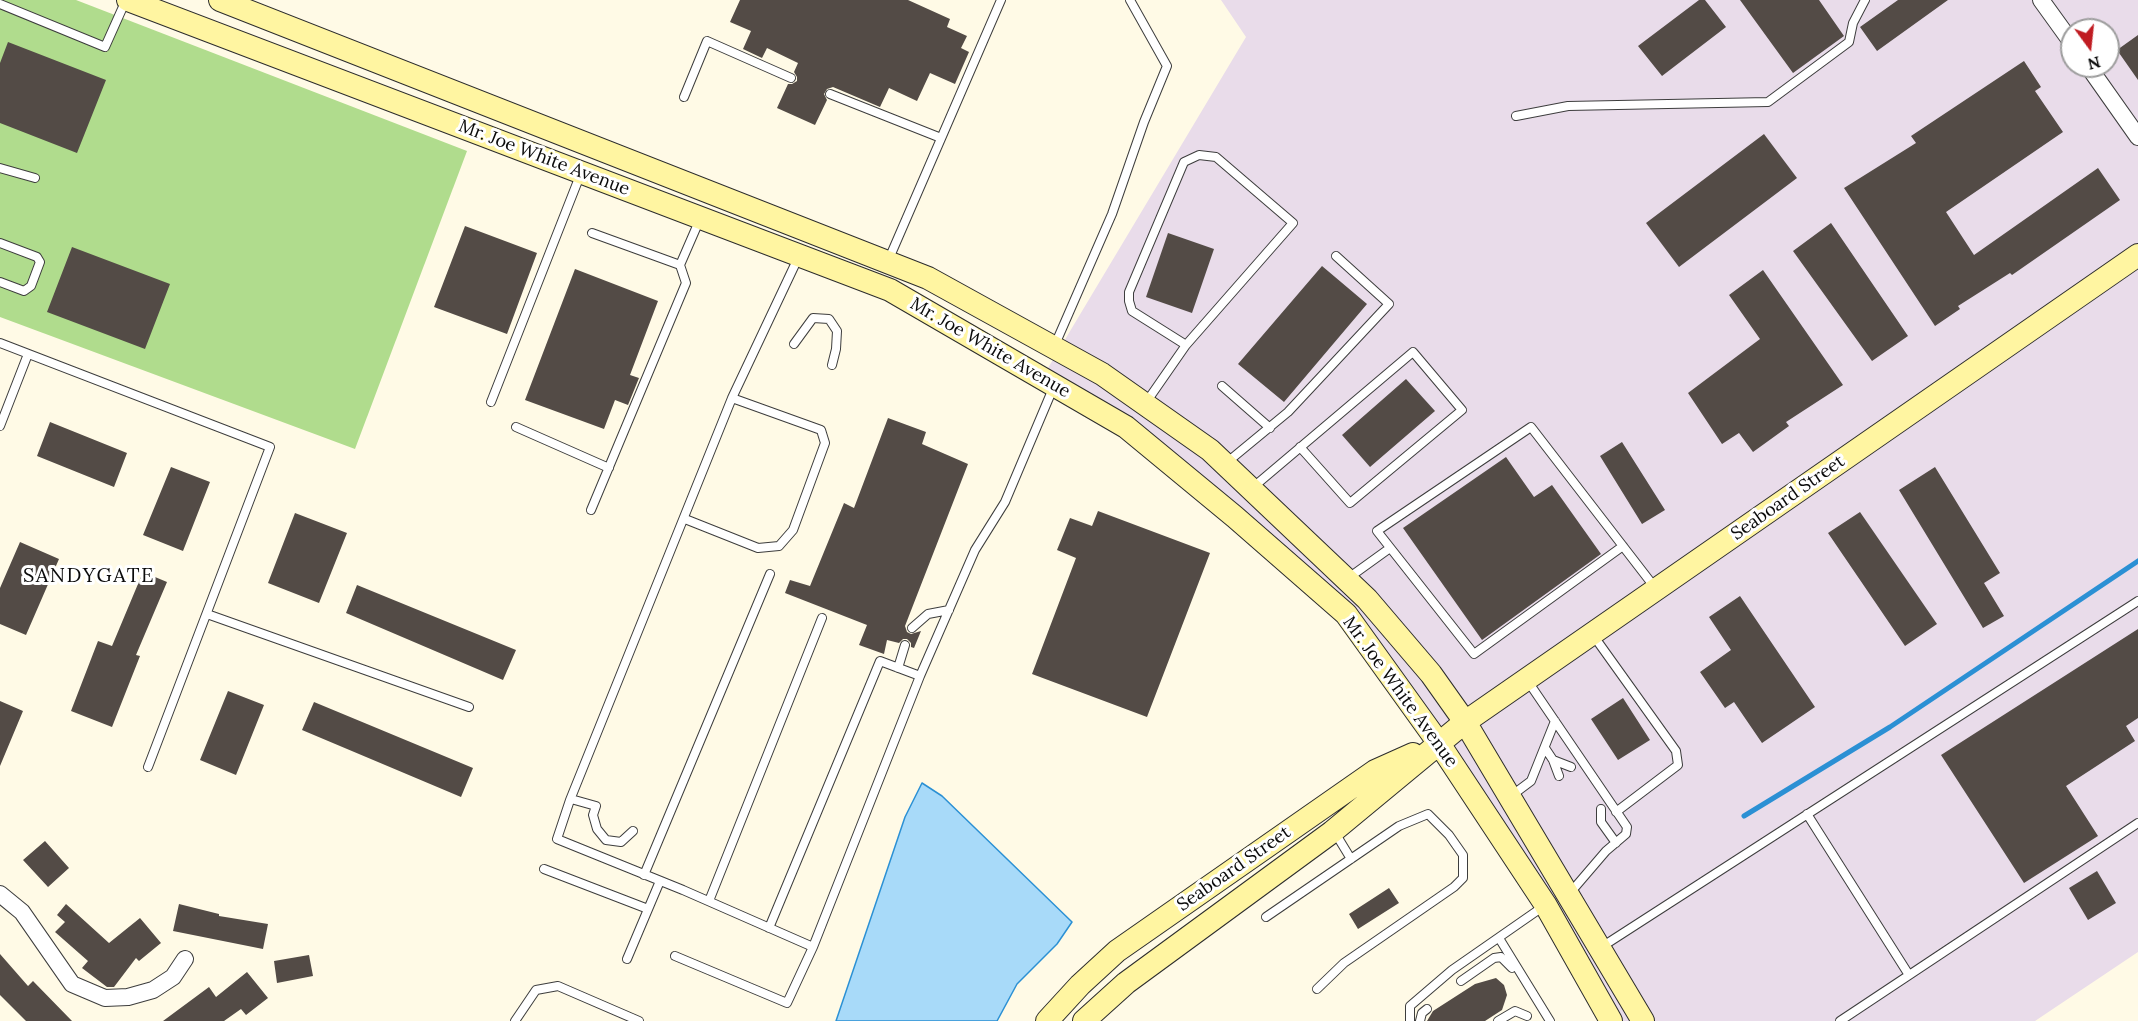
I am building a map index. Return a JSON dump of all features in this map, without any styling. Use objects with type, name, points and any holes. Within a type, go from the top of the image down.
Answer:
[{"type":"main road","name":"Mr. Joe White Avenue","points":[[127,0],[890,290],[1126,427],[1235,517],[1346,614],[1438,742],[1545,904],[1611,1021]]},
{"type":"main road","name":"Mr. Joe White Avenue","points":[[220,0],[928,278],[1102,374],[1210,450],[1367,599],[1431,674],[1465,722],[1644,1021]]},
{"type":"main road","name":"Seaboard Street","points":[[1084,1021],[1126,983],[1332,832],[1465,722],[2138,255]]},
{"type":"main road","name":"Seaboard Street","points":[[1047,1021],[1080,985],[1117,951],[1146,930],[1375,771],[1438,742]]},
{"type":"street","points":[[2041,0],[2060,27]]},
{"type":"street","points":[[2096,78],[2138,137]]},
{"type":"street","points":[[0,894],[22,912],[72,984],[105,998],[128,997],[153,990],[172,977],[185,959]]},
{"type":"lane","points":[[0,4],[105,47],[127,0]]},
{"type":"lane","points":[[887,262],[1001,0]]},
{"type":"lane","points":[[1053,347],[1112,214],[1144,122],[1167,66],[1130,0]]},
{"type":"lane","points":[[1516,116],[1568,106],[1768,102],[1849,42],[1853,23],[1865,0]]},
{"type":"lane","points":[[684,97],[707,41],[791,78]]},
{"type":"lane","points":[[830,94],[941,138]]},
{"type":"lane","points":[[1145,404],[1186,345],[1293,223],[1216,157],[1199,155],[1184,162],[1129,292],[1132,310],[1186,345]]},
{"type":"lane","points":[[0,168],[35,178]]},
{"type":"lane","points":[[491,402],[581,173]]},
{"type":"lane","points":[[591,510],[686,283],[680,265],[700,219]]},
{"type":"lane","points":[[592,233],[680,265]]},
{"type":"lane","points":[[0,243],[37,256],[40,262],[31,286],[24,291],[0,282]]},
{"type":"lane","points":[[800,256],[732,398],[557,839],[813,947]]},
{"type":"lane","points":[[1225,465],[1288,412],[1389,304],[1336,256]]},
{"type":"lane","points":[[794,345],[813,318],[829,319],[837,331],[832,365]]},
{"type":"lane","points":[[0,343],[270,447],[148,767]]},
{"type":"lane","points":[[1251,489],[1300,447],[1413,352],[1462,410],[1350,503],[1300,447]]},
{"type":"lane","points":[[0,426],[28,354]]},
{"type":"lane","points":[[675,956],[787,1003],[813,947],[920,676],[975,550],[1005,502],[1054,385]]},
{"type":"lane","points":[[1222,386],[1270,428]]},
{"type":"lane","points":[[685,519],[758,548],[779,546],[793,531],[825,443],[821,430],[732,398]]},
{"type":"lane","points":[[1623,546],[1474,654],[1377,531],[1531,427],[1623,546],[1656,589]]},
{"type":"lane","points":[[516,428],[609,468]]},
{"type":"lane","points":[[1347,579],[1390,548]]},
{"type":"lane","points":[[644,874],[770,574]]},
{"type":"lane","points":[[1599,948],[2138,601]]},
{"type":"lane","points":[[912,628],[928,614],[949,610]]},
{"type":"lane","points":[[207,614],[469,706]]},
{"type":"lane","points":[[709,902],[822,618]]},
{"type":"lane","points":[[1592,633],[1676,751],[1678,765],[1616,812]]},
{"type":"lane","points":[[898,668],[905,645]]},
{"type":"lane","points":[[769,928],[880,661],[920,676]]},
{"type":"lane","points":[[1526,679],[1627,827],[1626,834],[1568,895]]},
{"type":"lane","points":[[1509,798],[1531,781],[1555,721]]},
{"type":"lane","points":[[1545,748],[1559,776]]},
{"type":"lane","points":[[1553,760],[1571,767]]},
{"type":"lane","points":[[571,799],[596,806],[593,815],[597,829],[606,840],[621,842],[633,831]]},
{"type":"lane","points":[[1601,809],[1601,822]]},
{"type":"lane","points":[[1266,917],[1400,826],[1428,814],[1449,834],[1463,855],[1463,878],[1454,887],[1344,963],[1317,989]]},
{"type":"lane","points":[[1807,814],[1909,975]]},
{"type":"lane","points":[[1591,817],[1601,822],[1616,843]]},
{"type":"lane","points":[[1840,1021],[1854,1017],[1909,975],[2138,823]]},
{"type":"lane","points":[[1332,832],[1351,859]]},
{"type":"lane","points":[[544,869],[648,909]]},
{"type":"lane","points":[[627,959],[660,881]]},
{"type":"lane","points":[[1410,1021],[1410,1006],[1452,970],[1545,904]]},
{"type":"lane","points":[[1499,938],[1550,1021]]},
{"type":"lane","points":[[1461,981],[1494,958],[1501,957],[1529,986]]},
{"type":"lane","points":[[515,1021],[536,990],[558,986],[639,1021]]},
{"type":"lane","points":[[1498,1021],[1515,1011],[1523,1018],[1541,1005]]},
{"type":"lane","points":[[1420,1021],[1422,1013],[1427,1009]]},
{"type":"shaded area","points":[[1221,0],[2138,0],[2138,952],[2035,1021],[1611,1021],[1413,695],[1235,517],[1042,378],[1246,37]]},
{"type":"green space","points":[[0,0],[76,0],[467,151],[355,449],[0,317]]},
{"type":"water","points":[[922,783],[942,796],[1072,922],[1057,944],[1017,984],[997,1021],[836,1021],[905,817]]},
{"type":"building","points":[[740,0],[908,0],[950,19],[947,27],[967,36],[961,48],[969,52],[955,84],[930,73],[917,101],[889,88],[880,107],[833,87],[827,89],[824,94],[827,100],[815,125],[777,108],[788,84],[797,81],[794,72],[798,63],[767,48],[762,58],[743,49],[751,31],[730,22]]},
{"type":"building","points":[[1699,0],[1705,0],[1726,27],[1662,76],[1638,46]]},
{"type":"building","points":[[1740,0],[1819,0],[1844,36],[1793,73]]},
{"type":"building","points":[[1898,0],[1948,0],[1877,51],[1860,27]]},
{"type":"building","points":[[2138,35],[2138,80],[2120,54],[2120,48]]},
{"type":"building","points":[[8,42],[106,80],[77,153],[0,123],[0,63]]},
{"type":"building","points":[[2024,61],[2041,87],[2035,91],[2063,132],[1946,212],[1974,255],[2098,168],[2120,200],[2012,275],[2010,273],[1958,306],[1960,309],[1935,326],[1844,188],[1916,143],[1911,136]]},
{"type":"building","points":[[1764,134],[1797,178],[1679,267],[1646,223]]},
{"type":"building","points":[[1831,223],[1908,336],[1872,361],[1793,251]]},
{"type":"building","points":[[465,226],[537,253],[507,334],[434,307]]},
{"type":"building","points":[[1168,233],[1214,249],[1192,313],[1146,297]]},
{"type":"building","points":[[72,247],[170,284],[145,349],[47,312]]},
{"type":"building","points":[[1322,266],[1367,304],[1284,402],[1238,364]]},
{"type":"building","points":[[575,269],[658,301],[630,375],[639,378],[628,405],[615,400],[604,429],[525,400]]},
{"type":"building","points":[[1763,270],[1843,385],[1786,422],[1789,426],[1753,452],[1739,433],[1722,444],[1688,393],[1760,339],[1729,295]]},
{"type":"building","points":[[1406,379],[1435,411],[1370,467],[1342,435]]},
{"type":"building","points":[[888,418],[926,432],[922,444],[968,464],[905,626],[907,632],[911,634],[921,631],[914,648],[907,639],[899,643],[887,640],[884,654],[859,645],[867,625],[785,593],[790,580],[810,586],[844,503],[854,508]]},
{"type":"building","points":[[50,422],[127,453],[114,487],[37,456]]},
{"type":"building","points":[[1622,442],[1665,510],[1642,524],[1600,456]]},
{"type":"building","points":[[1506,457],[1534,497],[1552,485],[1601,554],[1482,640],[1403,528]]},
{"type":"building","points":[[171,467],[210,482],[183,551],[143,535]]},
{"type":"building","points":[[1935,467],[2000,573],[1984,583],[2004,616],[1983,628],[1899,490]]},
{"type":"building","points":[[1098,511],[1210,553],[1147,717],[1032,674],[1076,558],[1057,550],[1070,518],[1092,526]]},
{"type":"building","points":[[1860,512],[1937,624],[1905,646],[1828,533]]},
{"type":"building","points":[[295,513],[347,533],[319,603],[268,583]]},
{"type":"building","points":[[20,542],[59,559],[26,635],[0,624],[0,588]]},
{"type":"building","points":[[143,572],[167,582],[136,655],[140,656],[112,727],[71,711],[98,641],[112,646]]},
{"type":"building","points":[[357,585],[516,650],[503,680],[346,613]]},
{"type":"building","points":[[1740,596],[1815,707],[1762,743],[1734,702],[1725,708],[1700,672],[1731,650],[1709,617]]},
{"type":"building","points":[[2138,629],[2138,718],[2126,726],[2135,741],[2066,786],[2098,836],[2024,883],[1941,755]]},
{"type":"building","points":[[228,691],[264,705],[236,775],[200,760]]},
{"type":"building","points":[[1623,698],[1650,740],[1618,760],[1591,719]]},
{"type":"building","points":[[0,701],[23,711],[0,766]]},
{"type":"building","points":[[314,702],[473,768],[461,797],[302,730]]},
{"type":"building","points":[[45,841],[69,868],[48,887],[23,860]]},
{"type":"building","points":[[2097,871],[2116,903],[2088,920],[2069,888]]},
{"type":"building","points":[[1389,888],[1399,903],[1358,929],[1349,914]]},
{"type":"building","points":[[66,904],[109,943],[140,918],[161,943],[139,961],[136,958],[114,987],[107,987],[82,968],[88,961],[55,932],[65,922],[57,915]]},
{"type":"building","points":[[179,904],[219,914],[219,916],[268,924],[263,949],[173,931]]},
{"type":"building","points":[[0,954],[28,986],[33,981],[72,1021],[26,1021],[0,995]]},
{"type":"building","points":[[309,955],[313,976],[277,983],[274,961]]},
{"type":"building","points":[[247,972],[268,998],[246,1015],[241,1009],[224,1021],[163,1021],[209,987],[216,997]]},
{"type":"building","points":[[1496,978],[1504,985],[1507,995],[1502,1010],[1485,1021],[1427,1021],[1433,1011],[1475,984]]},
{"type":"waterway","points":[[1744,816],[1890,727],[2138,561]]},
{"type":"district","name":"SANDYGATE","points":[[89,576]]}]
